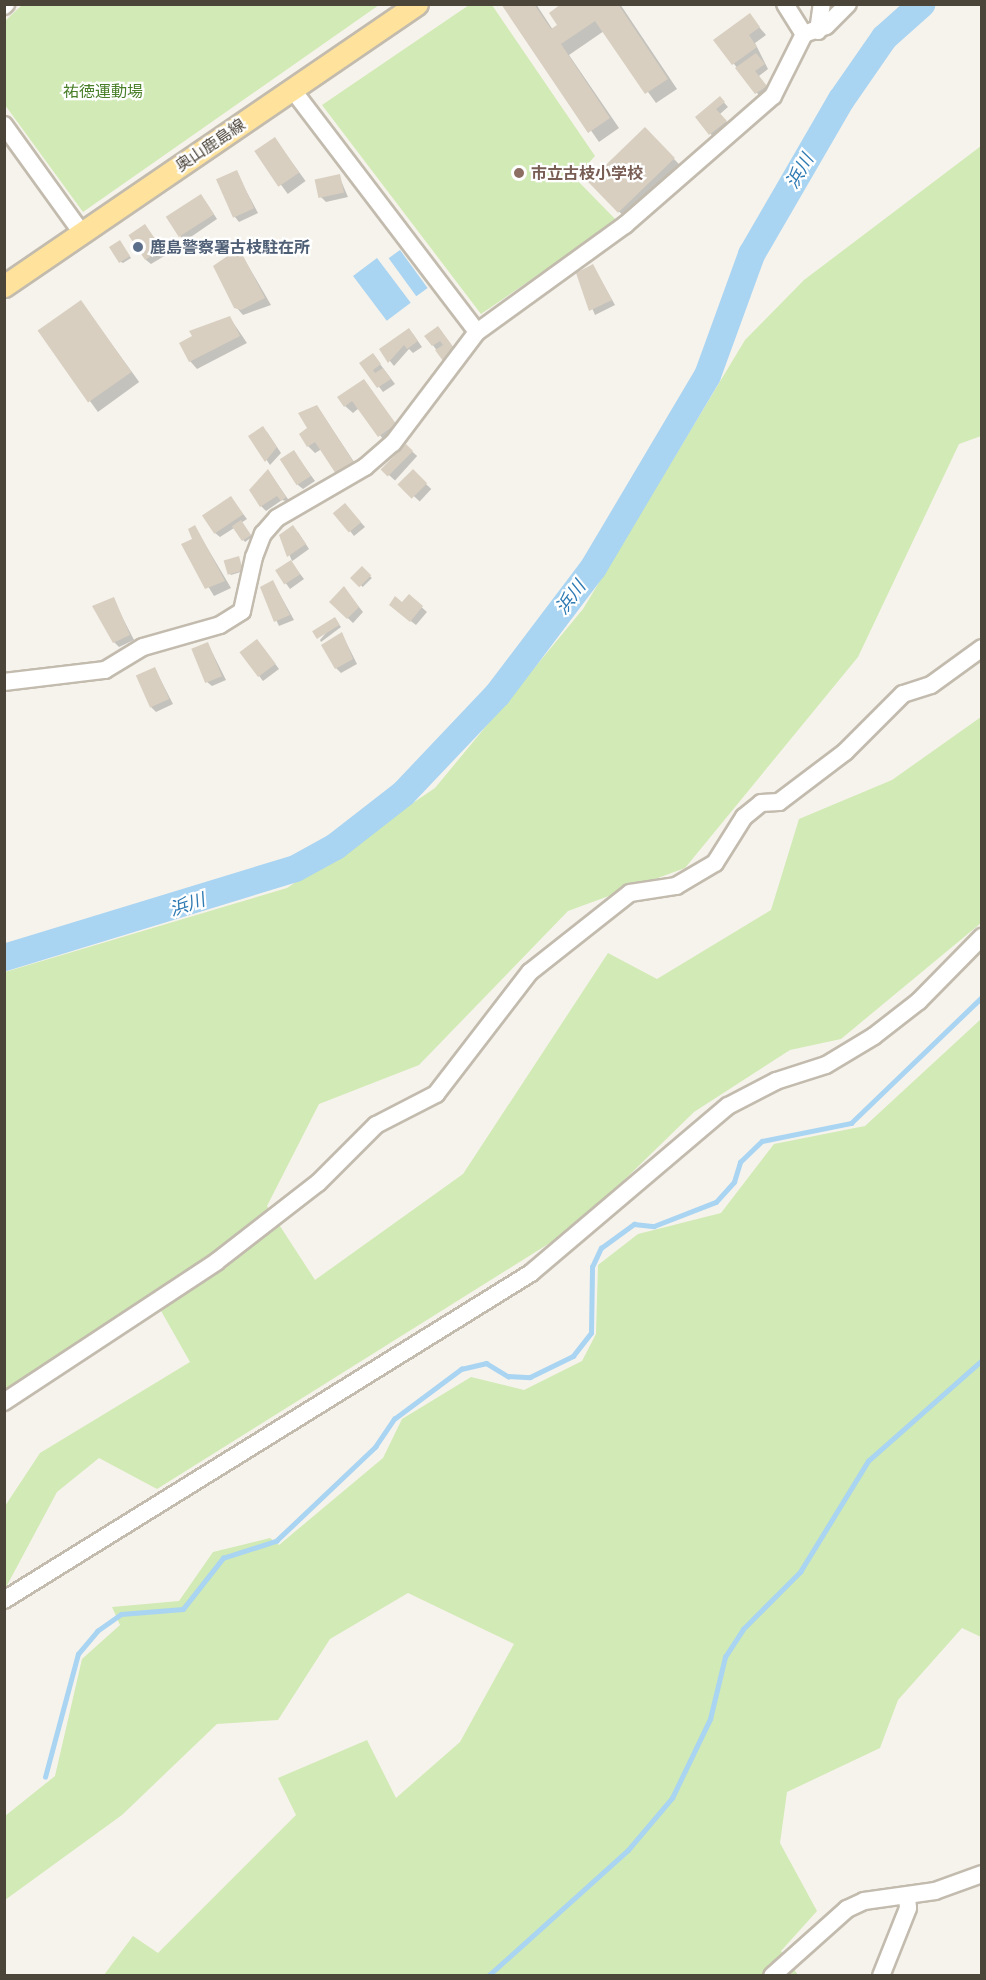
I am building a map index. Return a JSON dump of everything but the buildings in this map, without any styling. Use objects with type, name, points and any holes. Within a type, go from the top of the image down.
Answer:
[{"type":"main road","name":"奥山鹿島線","points":[[4,286],[417,4]]},
{"type":"street","points":[[785,4],[811,32]]},
{"type":"street","points":[[4,682],[105,670],[143,647],[220,625],[242,611],[263,534],[277,518],[393,443],[477,332],[625,225],[773,96],[811,32],[822,4]]},
{"type":"street","points":[[811,32],[848,4]]},
{"type":"street","points":[[292,89],[477,332]]},
{"type":"street","points":[[4,125],[82,233]]},
{"type":"street","points":[[4,1402],[216,1262],[318,1183],[376,1125],[436,1094],[530,972],[630,893],[676,886],[715,862],[753,810],[779,802],[845,752],[903,694],[931,685],[981,648]]},
{"type":"street","points":[[4,1600],[531,1273],[728,1106],[776,1081],[826,1065],[874,1036],[920,1000],[981,937]]},
{"type":"street","points":[[772,1976],[847,1909],[864,1901],[907,1896],[981,1874]]},
{"type":"street","points":[[881,1976],[908,1908],[907,1896]]},
{"type":"green space","name":"祐徳運動場","points":[[22,5],[379,5],[83,212],[5,105],[5,21]]},
{"type":"green space","points":[[469,5],[492,5],[595,156],[575,178],[617,221],[481,314],[322,105]]},
{"type":"green space","points":[[981,146],[981,436],[959,444],[858,657],[685,868],[568,911],[419,1065],[319,1104],[267,1206],[315,1280],[463,1174],[608,953],[657,979],[771,910],[799,819],[892,780],[981,717],[981,923],[841,1039],[790,1050],[694,1112],[577,1226],[157,1489],[99,1458],[57,1492],[5,1589],[5,1506],[40,1453],[190,1362],[152,1295],[5,1410],[5,972],[287,888],[435,788],[583,609],[745,340],[804,280]]},
{"type":"green space","points":[[981,1019],[981,1637],[962,1628],[898,1700],[880,1748],[787,1792],[780,1843],[817,1911],[781,1951],[798,1975],[104,1975],[133,1936],[158,1953],[296,1815],[278,1778],[367,1740],[396,1798],[460,1742],[514,1644],[408,1593],[330,1639],[278,1720],[217,1724],[122,1815],[5,1900],[5,1816],[55,1776],[82,1659],[120,1625],[112,1607],[179,1601],[213,1552],[270,1538],[279,1545],[383,1458],[402,1419],[471,1377],[524,1390],[582,1361],[596,1334],[598,1265],[638,1234],[721,1213],[774,1144],[865,1126]]},
{"type":"water","points":[[400,250],[428,288],[416,296],[389,258]]},
{"type":"water","points":[[377,258],[411,303],[387,321],[353,276]]},
{"type":"waterway","name":"浜川","points":[[4,957],[295,868],[335,846],[403,793],[497,694],[593,567],[707,375],[751,254],[841,99],[884,37],[921,4]]},
{"type":"waterway","points":[[45,1777],[78,1654],[97,1631],[121,1614],[183,1609],[223,1558],[276,1541],[375,1447],[394,1419],[461,1369],[486,1363],[508,1376],[530,1377],[573,1356],[591,1333],[592,1267],[601,1248],[634,1224],[654,1226],[716,1202],[734,1182],[740,1162],[762,1141],[851,1123],[982,997]]},
{"type":"waterway","points":[[488,1976],[628,1850],[672,1798],[710,1719],[725,1657],[743,1629],[800,1572],[868,1461],[982,1360]]},
{"type":"place","name":"市立古枝小学校","points":[[519,173]]},
{"type":"place","name":"鹿島警察署古枝駐在所","points":[[138,247]]}]
